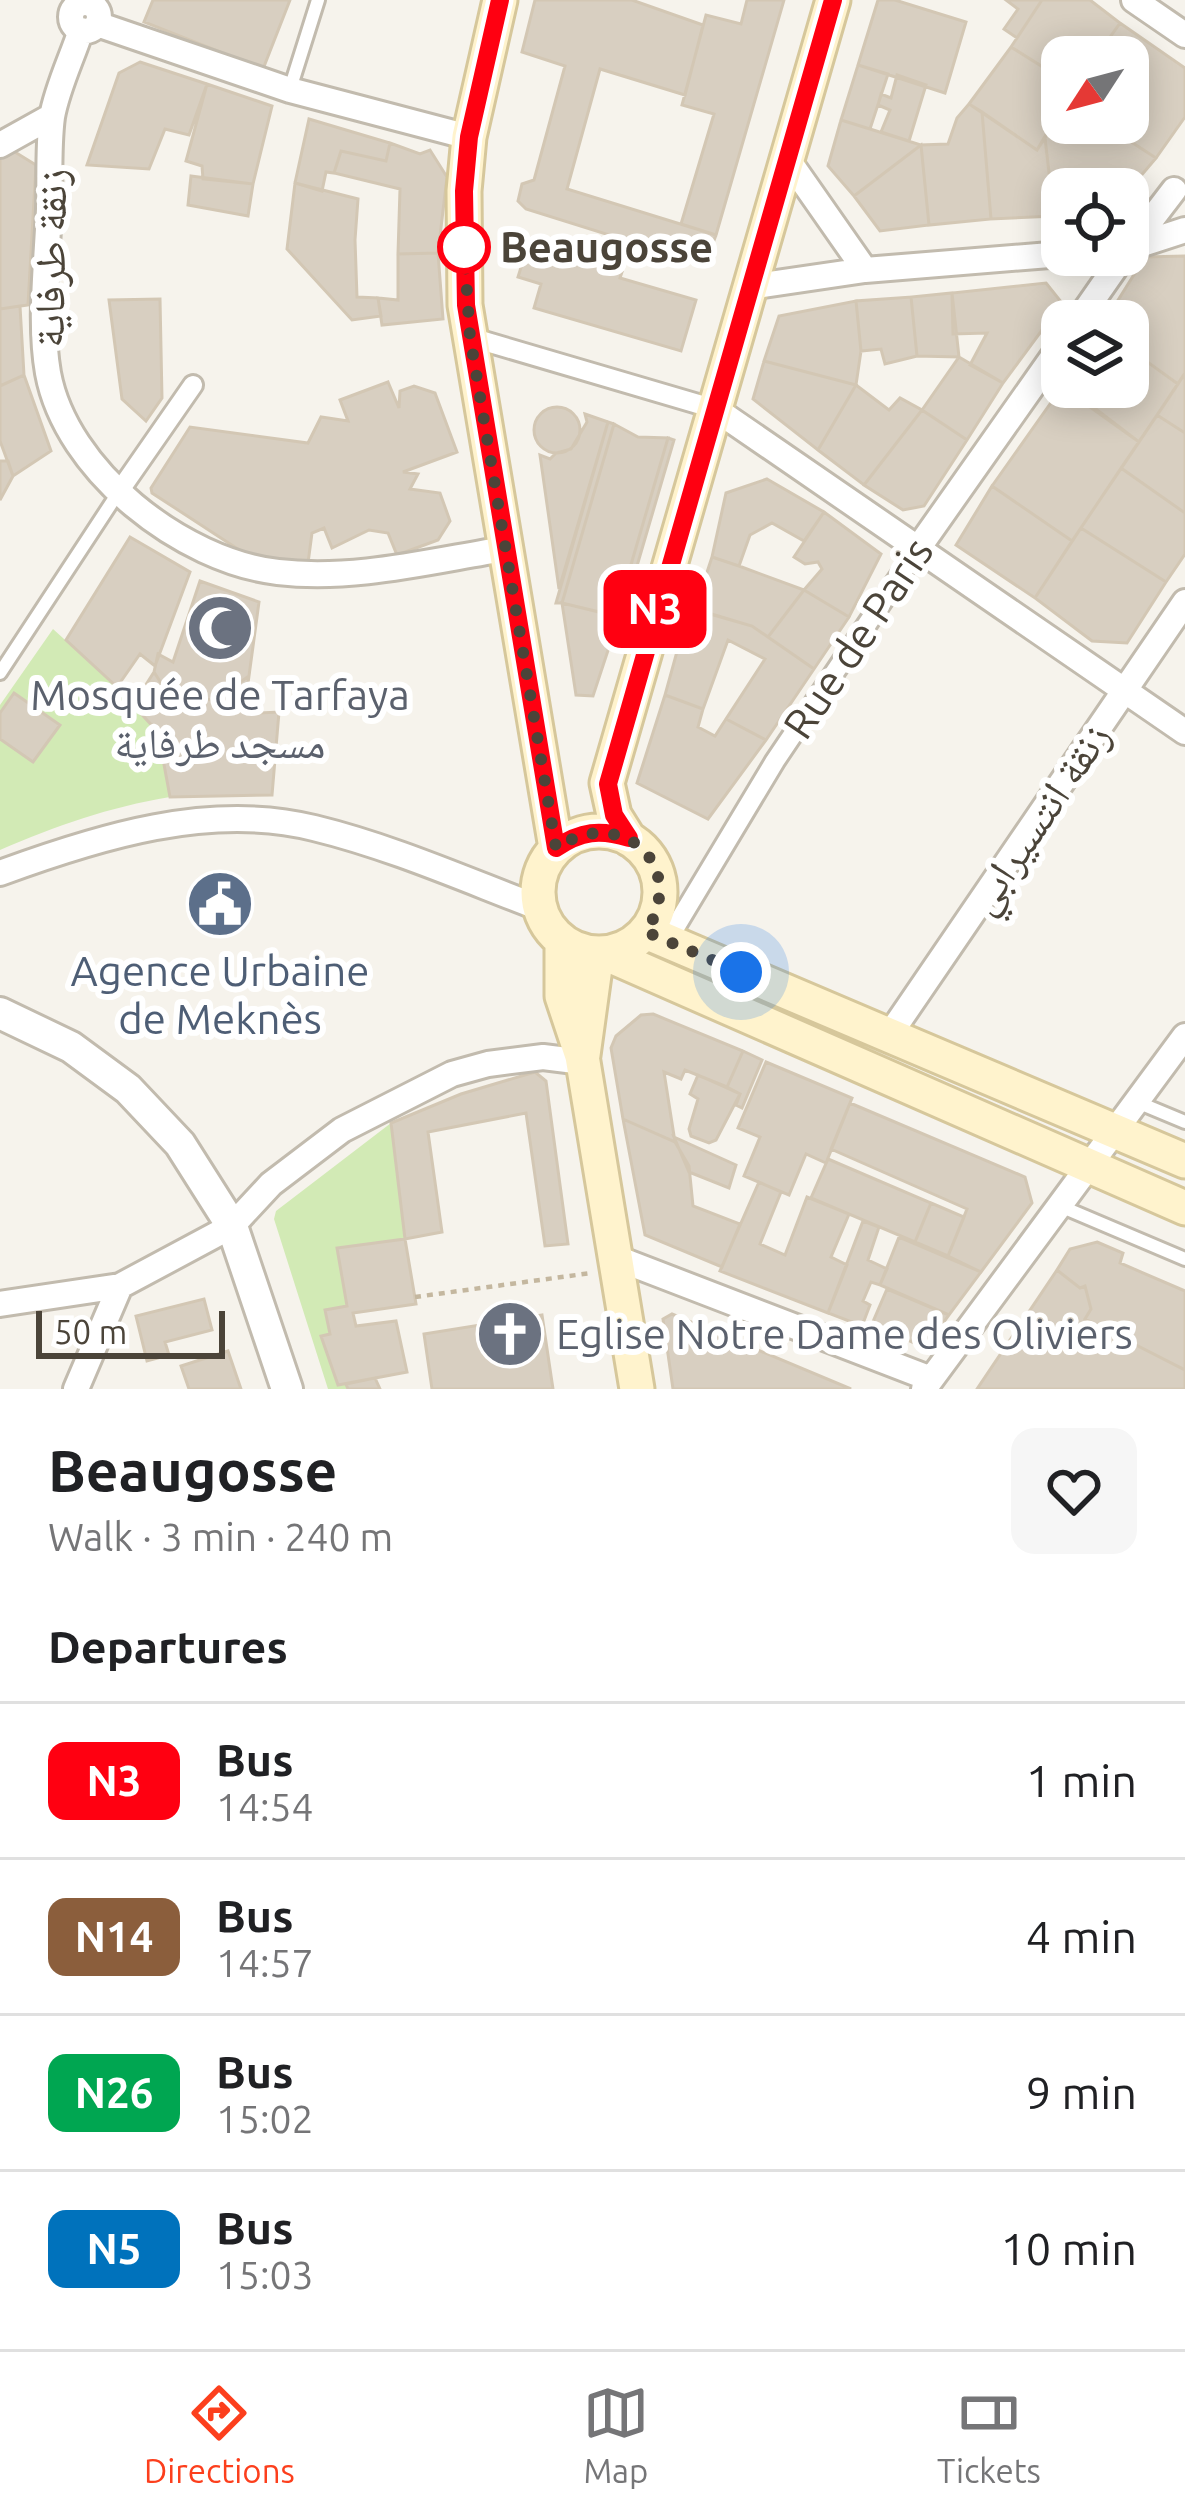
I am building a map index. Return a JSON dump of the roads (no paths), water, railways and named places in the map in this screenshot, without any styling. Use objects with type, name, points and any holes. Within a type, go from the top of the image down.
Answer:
[{"type":"main road","points":[[500,0],[469,137],[464,276],[470,337],[556,848]]},
{"type":"main road","points":[[656,937],[658,874],[614,815],[608,784],[833,0]]},
{"type":"main road","points":[[629,838],[592,831],[556,848],[540,876],[540,908],[562,941],[600,953],[1185,1208]]},
{"type":"main road","points":[[600,953],[656,937],[1185,1161]]},
{"type":"main road","points":[[562,941],[562,996],[583,1059],[637,1389]]},
{"type":"main road","points":[[583,1059],[600,953]]},
{"type":"street","points":[[1134,0],[1185,35]]},
{"type":"street","points":[[86,12],[290,90],[469,137]]},
{"type":"street","name":"زنقة طرفاية","points":[[86,12],[52,116],[48,375],[71,434],[118,493],[161,525],[208,550],[274,572],[339,574],[505,549]]},
{"type":"street","points":[[0,145],[52,116]]},
{"type":"street","points":[[786,157],[866,270]]},
{"type":"street","points":[[1149,225],[1181,187]]},
{"type":"street","points":[[1149,243],[1185,230]]},
{"type":"street","points":[[749,287],[866,270],[1041,256]]},
{"type":"street","points":[[470,337],[715,409],[1185,732]]},
{"type":"street","name":"Rue de Paris","points":[[656,937],[1041,374]]},
{"type":"street","points":[[118,493],[193,385]]},
{"type":"street","name":"زنقة انتسيرابي","points":[[890,1034],[1185,602]]},
{"type":"street","points":[[0,873],[45,856],[175,824],[231,819],[312,827],[540,908]]},
{"type":"street","points":[[0,1012],[71,1047],[128,1089],[180,1144],[232,1226],[287,1389]]},
{"type":"street","points":[[620,1264],[928,1384],[1185,1036]]},
{"type":"street","points":[[0,1304],[121,1286],[232,1226],[271,1184],[342,1130],[452,1074],[543,1057],[583,1059]]},
{"type":"street","points":[[76,1389],[121,1286]]},
{"type":"lane","points":[[290,90],[317,0]]},
{"type":"lane","points":[[0,673],[118,493]]},
{"type":"lane","points":[[1137,1102],[1185,1122]]},
{"type":"lane","points":[[1059,1206],[1185,1259]]},
{"type":"place","name":"Beaugosse","points":[[464,247]]},
{"type":"place","name":"Mosquée de Tarfaya مسجد طرفاية","points":[[220,628]]},
{"type":"place","name":"Agence Urbaine de Meknès","points":[[220,904]]},
{"type":"place","name":"Eglise Notre Dame des Oliviers","points":[[510,1334]]}]
